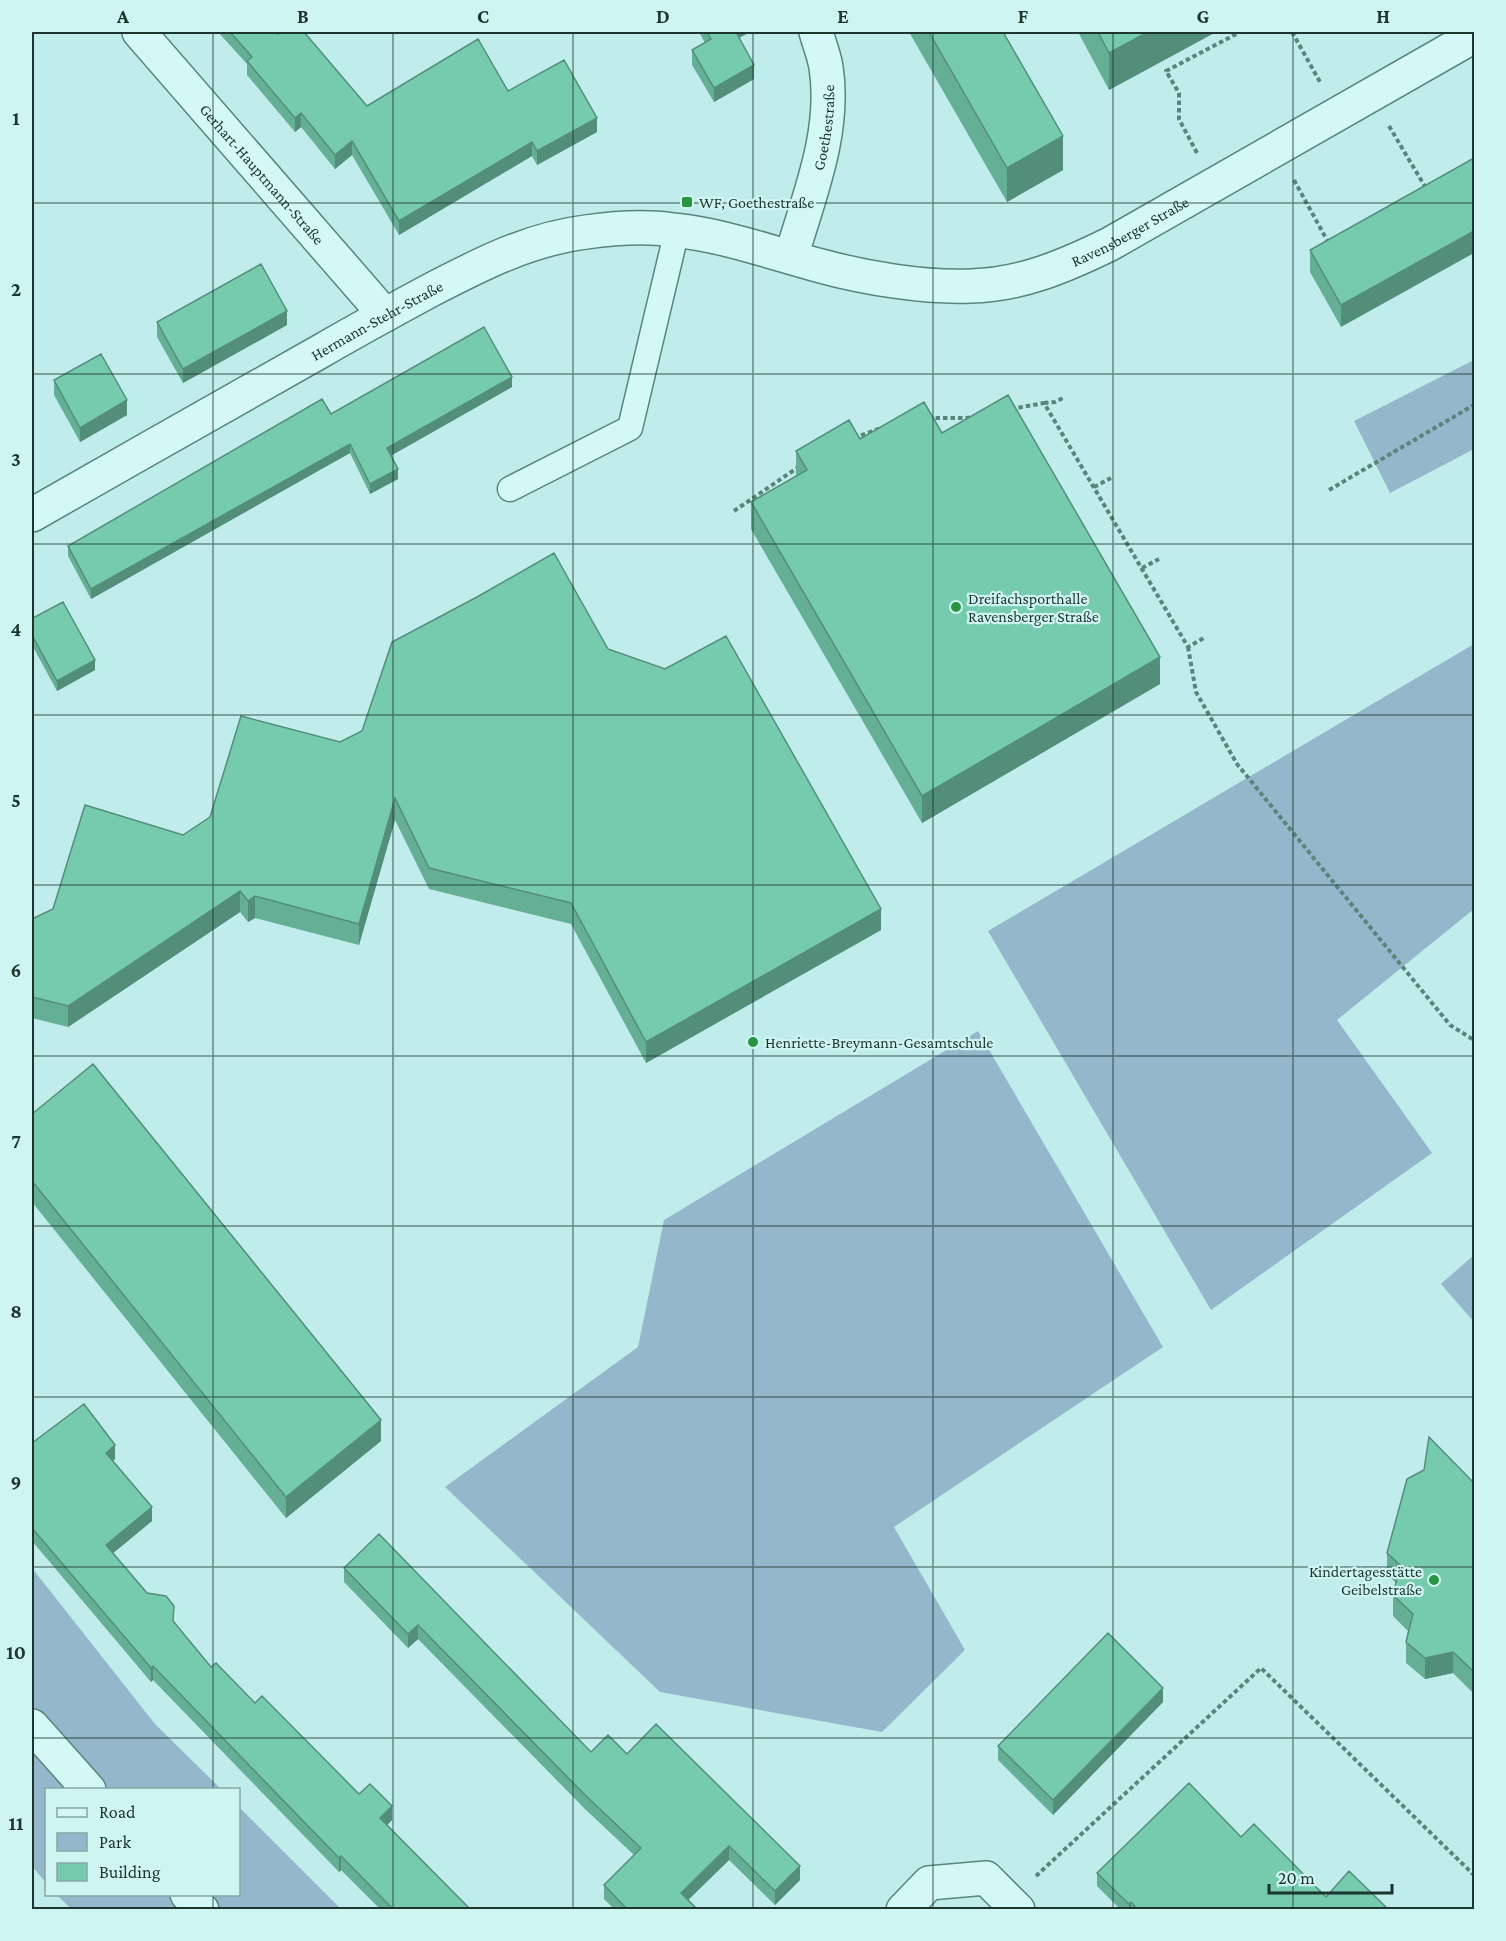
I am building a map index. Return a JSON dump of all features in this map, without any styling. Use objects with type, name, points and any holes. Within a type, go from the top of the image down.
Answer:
[{"type":"street","name":"Gerhart-Hauptmann-Straße","points":[[139,32],[385,315]]},
{"type":"street","name":"Goethestraße","points":[[791,257],[826,136],[829,105],[826,66],[816,32]]},
{"type":"street","name":"Ravensberger Straße","points":[[752,246],[824,267],[880,278],[972,286],[1032,277],[1064,266],[1110,244],[1474,36]]},
{"type":"street","name":"Hermann-Stehr-Straße","points":[[32,515],[385,315],[473,268],[509,252],[547,239],[621,228],[677,230],[752,246]]},
{"type":"street","points":[[32,1726],[87,1788]]},
{"type":"street","points":[[903,1910],[929,1883],[986,1878],[1013,1905]]},
{"type":"street","points":[[189,1896],[202,1910]]},
{"type":"lane","points":[[510,489],[630,428],[677,230]]},
{"type":"path","points":[[1214,185],[1179,119],[1179,93],[1166,71],[1240,32]]},
{"type":"path","points":[[1292,32],[1338,114]]},
{"type":"path","points":[[1371,95],[1431,198]]},
{"type":"path","points":[[1277,149],[1334,252]]},
{"type":"path","points":[[1010,410],[1055,402],[1065,397]]},
{"type":"path","points":[[1044,403],[1188,647],[1196,692],[1237,764],[1450,1025],[1474,1040]]},
{"type":"path","points":[[1329,490],[1474,405]]},
{"type":"path","points":[[921,417],[966,418],[977,416]]},
{"type":"path","points":[[845,441],[889,425]]},
{"type":"path","points":[[734,511],[806,461]]},
{"type":"path","points":[[1094,487],[1111,478]]},
{"type":"path","points":[[1142,568],[1159,559]]},
{"type":"path","points":[[1188,647],[1204,638]]},
{"type":"path","points":[[1013,1905],[1261,1668],[1474,1875]]},
{"type":"green space","points":[[1474,360],[1474,449],[1390,493],[1354,421]]},
{"type":"green space","points":[[1474,644],[1474,909],[1337,1020],[1432,1153],[1211,1310],[988,931]]},
{"type":"green space","points":[[978,1031],[1163,1347],[894,1527],[965,1650],[882,1732],[660,1692],[445,1487],[638,1347],[664,1220]]},
{"type":"green space","points":[[1474,1255],[1474,1322],[1441,1284]]},
{"type":"green space","points":[[32,1568],[155,1724],[220,1788],[45,1788],[45,1882],[32,1866]]},
{"type":"green space","points":[[240,1808],[341,1909],[71,1909],[58,1896],[240,1896]]},
{"type":"building","points":[[230,32],[275,32],[278,34],[304,32],[367,106],[478,39],[508,91],[564,60],[597,118],[537,151],[532,142],[399,221],[352,141],[335,155],[301,113],[295,118],[247,61],[252,57]]},
{"type":"building","points":[[707,32],[736,32],[754,65],[714,88],[692,50],[711,39]]},
{"type":"building","points":[[929,32],[1003,32],[1063,136],[1007,168]]},
{"type":"building","points":[[1098,32],[1148,32],[1109,53]]},
{"type":"building","points":[[1474,158],[1474,231],[1341,305],[1310,250]]},
{"type":"building","points":[[261,264],[287,311],[183,369],[157,322]]},
{"type":"building","points":[[484,327],[512,377],[387,448],[398,469],[370,484],[350,444],[91,589],[68,546],[322,399],[331,414]]},
{"type":"building","points":[[101,354],[127,400],[80,428],[54,380]]},
{"type":"building","name":"Dreifachsporthalle Ravensberger Straße","points":[[1008,395],[1160,657],[922,796],[751,502],[807,470],[796,451],[849,420],[860,439],[924,402],[942,433]]},
{"type":"building","points":[[554,553],[608,649],[665,669],[726,636],[881,909],[646,1042],[571,903],[429,868],[395,798],[359,924],[255,896],[248,901],[240,891],[68,1006],[32,997],[32,919],[53,909],[85,805],[183,835],[210,817],[241,716],[340,742],[362,731],[392,642]]},
{"type":"building","points":[[63,602],[95,660],[57,681],[32,635],[32,616],[33,618]]},
{"type":"building","points":[[93,1064],[381,1420],[286,1497],[32,1181],[32,1114]]},
{"type":"building","points":[[84,1404],[115,1445],[106,1453],[152,1507],[106,1545],[147,1593],[166,1596],[174,1606],[173,1621],[211,1667],[216,1663],[255,1703],[262,1696],[359,1794],[370,1784],[392,1806],[380,1818],[471,1910],[394,1910],[341,1856],[339,1858],[153,1666],[151,1668],[32,1528],[32,1443]]},
{"type":"building","name":"Kindertagesstätte Geibelstraße","points":[[1429,1437],[1474,1483],[1474,1672],[1453,1652],[1425,1658],[1406,1642],[1413,1614],[1393,1595],[1400,1565],[1387,1553],[1407,1479],[1424,1470]]},
{"type":"building","points":[[379,1534],[591,1752],[608,1735],[627,1754],[656,1724],[800,1866],[775,1891],[729,1846],[681,1893],[698,1910],[628,1910],[604,1885],[641,1848],[585,1795],[418,1625],[408,1634],[344,1568]]},
{"type":"building","points":[[1108,1633],[1163,1688],[1053,1800],[998,1746]]},
{"type":"building","points":[[1189,1783],[1241,1837],[1254,1824],[1326,1897],[1349,1871],[1389,1910],[1138,1910],[1097,1873]]},
{"type":"place","name":"WF, Goethestraße","points":[[687,202]]},
{"type":"place","name":"Dreifachsporthalle Ravensberger Straße","points":[[956,607]]},
{"type":"place","name":"Henriette-Breymann-Gesamtschule","points":[[753,1042]]},
{"type":"place","name":"Kindertagesstätte Geibelstraße","points":[[1434,1580]]}]
